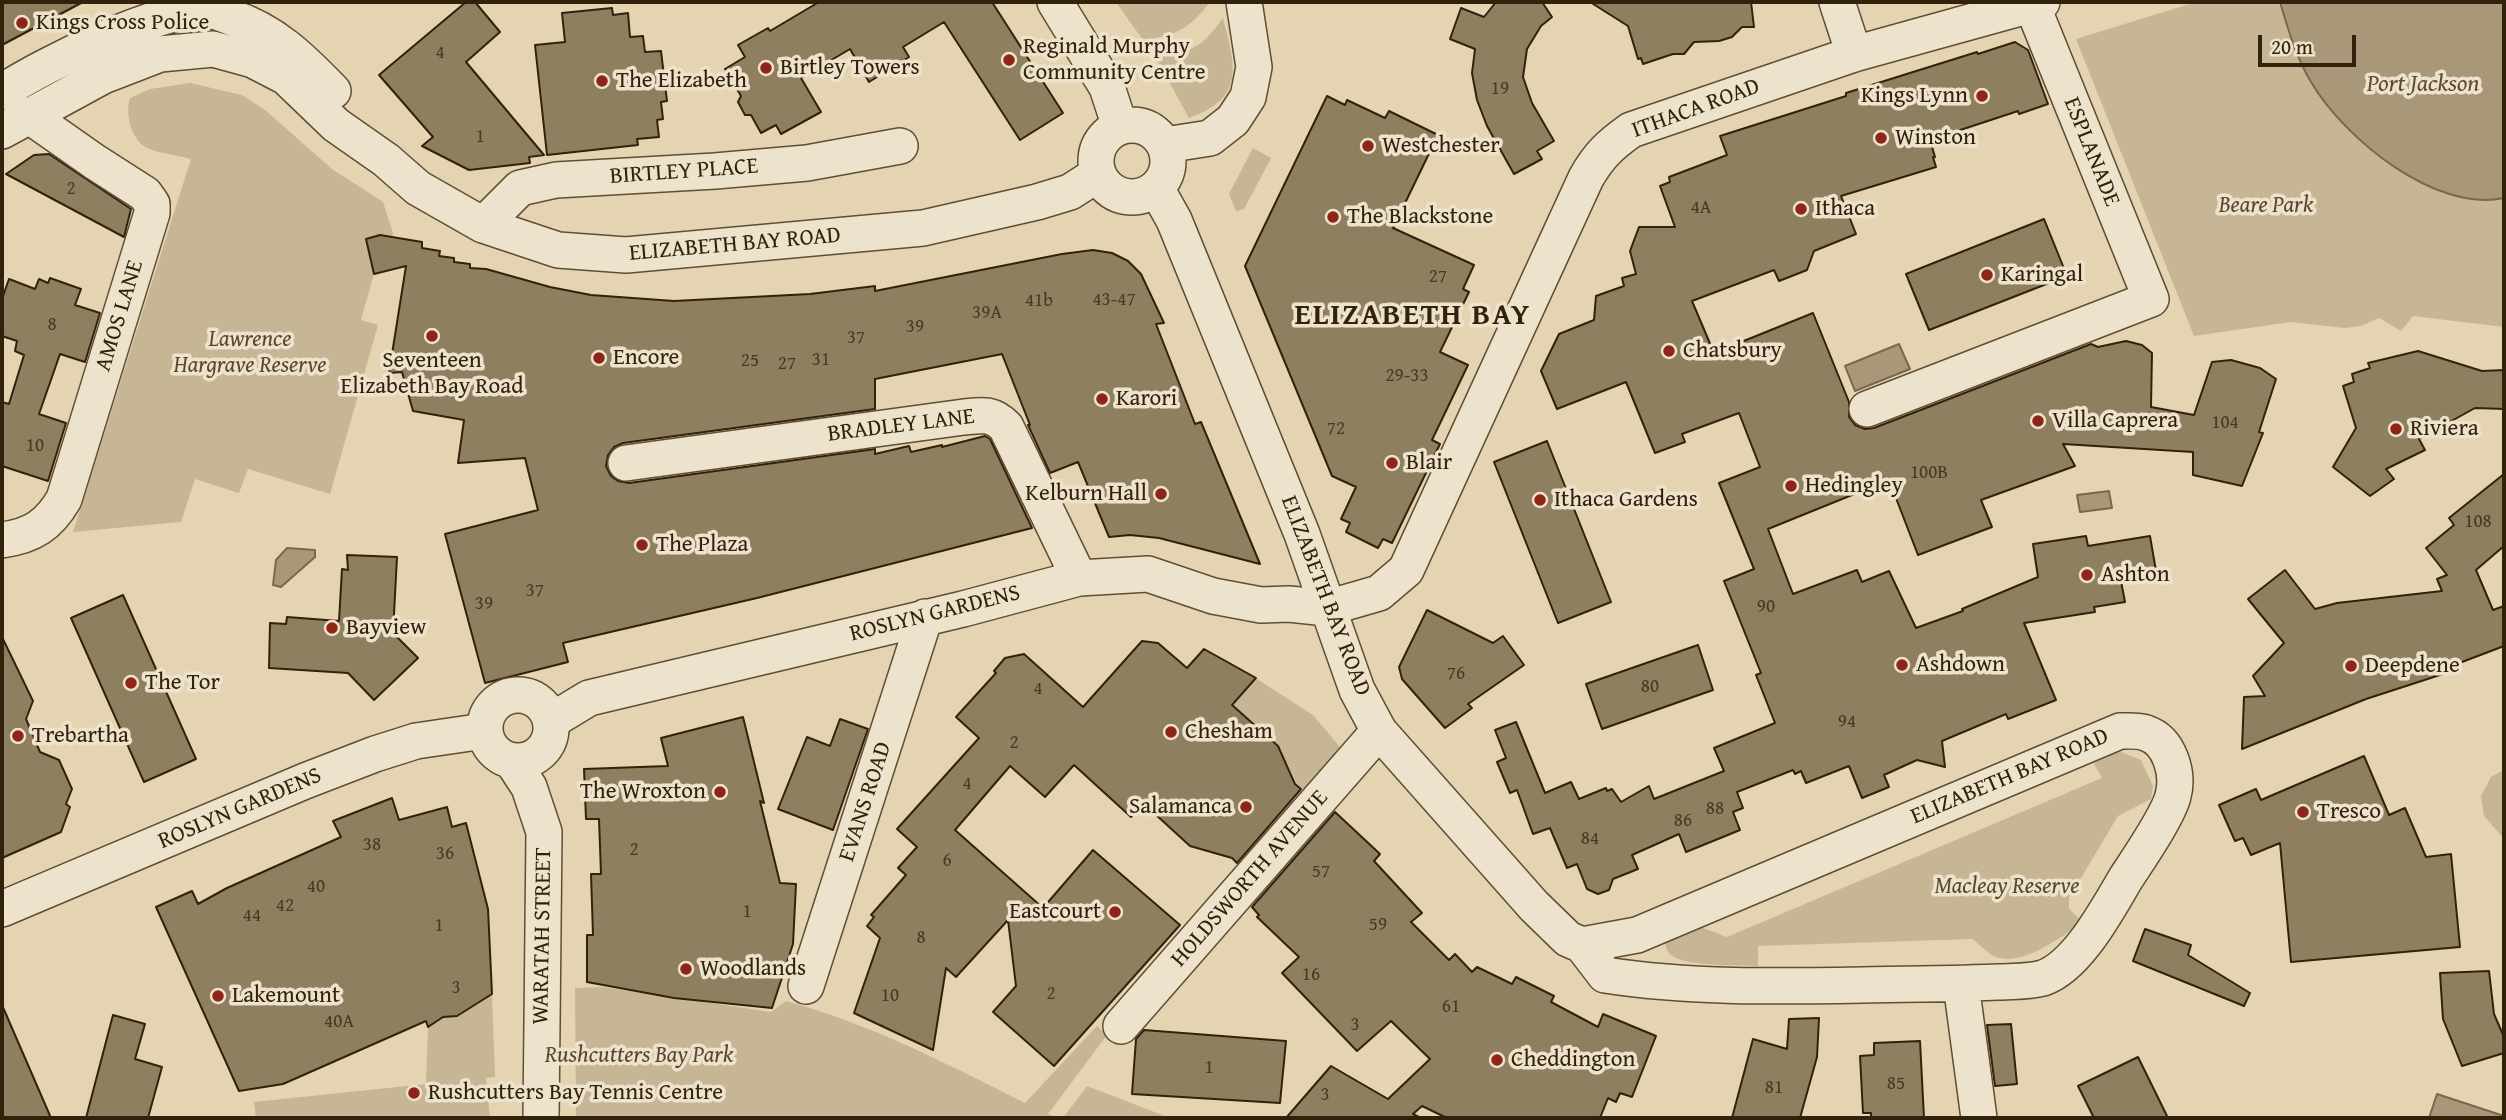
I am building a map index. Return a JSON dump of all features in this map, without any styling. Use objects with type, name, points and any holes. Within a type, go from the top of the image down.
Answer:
[{"type":"street","points":[[1055,2],[1107,87],[1120,127]]},
{"type":"street","points":[[1165,145],[1210,138],[1233,120],[1248,97],[1254,67],[1244,2]]},
{"type":"street","points":[[1837,2],[1854,54]]},
{"type":"street","name":"ITHACA ROAD","points":[[1327,608],[1379,593],[1406,570],[1586,178],[1599,157],[1631,130],[1854,54],[2037,4]]},
{"type":"street","name":"ESPLANADE","points":[[1867,409],[2151,299],[2037,4]]},
{"type":"street","points":[[2,92],[109,36],[150,21],[206,6]]},
{"type":"street","name":"ELIZABETH BAY ROAD","points":[[206,6],[253,24],[290,48],[341,99],[386,160]]},
{"type":"street","name":"ELIZABETH BAY ROAD","points":[[15,123],[103,76],[160,54],[213,49],[253,60],[286,77],[336,125],[386,160],[418,188],[483,225],[558,250],[626,255],[923,228],[1059,196],[1098,174]]},
{"type":"street","name":"AMOS LANE","points":[[2,540],[39,530],[54,516],[64,499],[152,213],[152,204],[145,194],[95,162],[15,123]]},
{"type":"street","points":[[1120,127],[1146,127],[1165,145],[1168,157],[1164,179],[1146,195],[1124,196],[1113,192],[1098,174],[1096,163],[1102,141],[1110,132],[1120,127]]},
{"type":"street","name":"BIRTLEY PLACE","points":[[483,225],[520,188],[556,180],[715,172],[807,163],[900,146]]},
{"type":"street","name":"ELIZABETH BAY ROAD","points":[[1156,188],[1174,220],[1233,362],[1302,534],[1357,690],[1379,731],[1534,906],[1568,939],[1582,945],[1605,975],[1704,986],[1961,984],[2044,978],[2076,953],[2111,903],[2170,804],[2175,785],[2174,769],[2160,741],[2148,733],[2120,731],[1641,933],[1582,945]]},
{"type":"street","name":"BRADLEY LANE","points":[[626,463],[964,417],[983,415],[996,418],[1006,427],[1079,578]]},
{"type":"street","name":"ROSLYN GARDENS","points":[[551,721],[589,698],[1079,578],[1147,574],[1213,596],[1261,605],[1289,604],[1327,608]]},
{"type":"street","name":"EVANS ROAD","points":[[806,986],[925,617]]},
{"type":"street","points":[[508,695],[530,696],[540,702],[551,721],[551,732],[542,752],[523,761],[512,761],[493,751],[484,731],[490,709],[508,695]]},
{"type":"street","name":"ROSLYN GARDENS","points":[[2,909],[375,754],[416,741],[484,731]]},
{"type":"street","name":"HOLDSWORTH AVENUE","points":[[1121,1026],[1379,731]]},
{"type":"street","name":"WARATAH STREET","points":[[512,761],[529,787],[544,832],[541,1118]]},
{"type":"street","points":[[1641,933],[1652,960],[1674,983]]},
{"type":"street","points":[[1961,984],[1979,1118]]},
{"type":"green space","points":[[1116,2],[1210,2],[1196,18],[1181,29],[1165,36],[1143,40]]},
{"type":"green space","name":"Beare Park","points":[[2196,2],[2280,2],[2289,33],[2311,82],[2345,125],[2368,147],[2394,166],[2450,194],[2478,200],[2504,198],[2504,327],[2413,316],[2401,331],[2379,318],[2361,326],[2345,328],[2291,322],[2194,336],[2076,39]]},
{"type":"green space","points":[[1223,18],[1233,65],[1228,90],[1220,101],[1189,118],[1156,58],[1195,47]]},
{"type":"green space","name":"Lawrence Hargrave Reserve","points":[[190,83],[242,95],[265,110],[332,169],[383,202],[393,233],[388,270],[374,274],[361,320],[378,325],[330,494],[248,469],[239,493],[195,479],[181,522],[73,532],[191,159],[158,152],[141,144],[131,126],[128,111],[130,98],[150,89]]},
{"type":"green space","points":[[1253,148],[1271,158],[1244,209],[1236,211],[1229,194]]},
{"type":"green space","points":[[1257,679],[1313,715],[1345,753],[1309,795],[1297,784],[1279,746],[1262,730],[1172,829],[1144,803]]},
{"type":"green space","name":"Macleay Reserve","points":[[2121,752],[2141,760],[2153,786],[2151,799],[2118,816],[2069,898],[2069,909],[2083,922],[2031,953],[2009,959],[1999,958],[1988,953],[1972,939],[1758,946],[1758,966],[1687,961],[1670,954],[1667,949],[1665,939],[1693,924],[1727,937],[2102,778],[2092,760]]},
{"type":"green space","points":[[2504,770],[2504,839],[2484,816],[2481,796],[2491,777]]},
{"type":"green space","name":"Rushcutters Bay Park","points":[[603,987],[771,1012],[786,1001],[878,1033],[1025,1103],[1097,1026],[1107,1035],[1048,1114],[1058,1118],[576,1118],[575,988]]},
{"type":"green space","points":[[492,994],[495,1077],[486,1078],[490,1118],[256,1118],[254,1102],[426,1084],[428,1027],[443,1017],[458,1016]]},
{"type":"green space","points":[[1087,1086],[1170,1118],[1063,1118]]},
{"type":"water","name":"Port Jackson","points":[[2280,2],[2504,2],[2504,198],[2477,200],[2449,194],[2421,183],[2368,147],[2345,126],[2311,82],[2289,33]]},
{"type":"water","points":[[1899,344],[1910,369],[1855,391],[1845,366]]},
{"type":"water","points":[[2109,491],[2112,508],[2080,512],[2077,495]]},
{"type":"water","points":[[287,548],[315,550],[315,557],[281,587],[273,585],[276,560]]},
{"type":"water","points":[[2437,1094],[2504,1116],[2504,1118],[2429,1118]]},
{"type":"building","name":"Kings Cross Police","points":[[2,2],[83,2],[2,45]]},
{"type":"building","points":[[466,2],[475,2],[500,32],[466,62],[544,155],[529,157],[530,163],[469,170],[422,146],[433,137],[379,75]]},
{"type":"building","name":"Birtley Towers","points":[[819,2],[992,2],[1063,113],[1020,140],[944,22],[903,47],[909,57],[869,82],[850,49],[801,78],[821,112],[781,134],[776,125],[761,133],[751,115],[745,115],[738,102],[741,96],[725,69],[745,57],[738,45],[768,28],[770,31]]},
{"type":"building","points":[[1496,2],[1542,2],[1552,17],[1541,26],[1527,49],[1523,77],[1532,103],[1554,141],[1537,151],[1542,159],[1514,174],[1487,126],[1477,100],[1472,73],[1475,49],[1450,39],[1461,8],[1484,17]]},
{"type":"building","points":[[1590,2],[1751,2],[1754,27],[1742,27],[1732,37],[1719,41],[1694,42],[1684,54],[1673,54],[1643,64],[1641,58],[1638,59],[1628,26]]},
{"type":"building","name":"The Elizabeth","points":[[612,8],[613,15],[628,13],[630,37],[643,36],[645,52],[661,51],[667,101],[661,102],[663,119],[657,120],[659,137],[637,139],[638,145],[547,155],[535,45],[565,42],[562,13]]},
{"type":"building","points":[[2015,42],[2028,50],[2048,104],[1930,140],[1936,167],[1841,196],[1856,234],[1814,251],[1807,270],[1779,281],[1774,270],[1692,301],[1714,353],[1813,313],[1849,402],[1849,417],[1855,425],[1865,429],[1874,428],[2091,344],[2098,347],[2126,341],[2142,345],[2152,353],[2151,407],[2194,415],[2212,362],[2231,360],[2260,368],[2276,379],[2259,432],[2263,433],[2242,486],[2193,475],[2193,452],[2063,444],[2075,466],[1981,500],[1992,527],[1918,555],[1889,480],[1768,529],[1793,594],[1857,570],[1862,582],[1889,571],[1916,628],[1963,611],[1962,609],[2038,577],[2033,544],[2086,536],[2088,546],[2150,536],[2156,571],[2120,576],[2125,602],[2094,607],[2095,612],[2024,623],[2056,700],[2008,719],[2006,714],[1942,741],[1945,767],[1917,760],[1884,775],[1889,787],[1862,798],[1849,766],[1806,783],[1801,771],[1795,774],[1793,770],[1737,792],[1743,808],[1733,812],[1740,830],[1686,852],[1679,834],[1632,855],[1638,869],[1613,879],[1609,890],[1598,894],[1587,889],[1577,864],[1567,868],[1550,828],[1533,834],[1517,790],[1510,793],[1497,762],[1506,758],[1495,730],[1516,722],[1545,793],[1571,782],[1579,799],[1606,788],[1607,791],[1612,789],[1621,802],[1649,786],[1654,799],[1724,771],[1714,748],[1775,723],[1756,675],[1761,673],[1724,581],[1754,569],[1719,483],[1760,467],[1739,413],[1682,434],[1685,442],[1655,453],[1626,382],[1557,409],[1541,371],[1559,334],[1594,320],[1596,296],[1624,286],[1622,278],[1636,274],[1630,251],[1639,227],[1675,227],[1660,186],[1670,182],[1669,177],[1727,155],[1720,136],[1846,96],[1846,93]]},
{"type":"building","points":[[1327,96],[1345,105],[1347,100],[1385,118],[1389,111],[1438,135],[1393,228],[1474,265],[1463,289],[1469,292],[1440,352],[1468,365],[1432,440],[1440,444],[1392,543],[1383,539],[1378,548],[1346,532],[1350,523],[1341,519],[1356,487],[1332,476],[1245,266]]},
{"type":"building","points":[[49,154],[131,209],[124,237],[6,174],[34,155]]},
{"type":"building","name":"Karingal","points":[[2044,219],[2067,276],[1929,330],[1906,274]]},
{"type":"building","points":[[380,235],[422,242],[422,248],[440,251],[439,256],[470,264],[470,268],[486,269],[550,287],[591,295],[674,301],[810,294],[875,286],[875,291],[1062,254],[1093,250],[1112,253],[1128,261],[1141,274],[1164,323],[1156,324],[1195,424],[1201,422],[1260,564],[1159,538],[1130,535],[1109,537],[1078,462],[1050,473],[1028,425],[1002,354],[875,379],[875,409],[623,443],[614,447],[608,455],[606,466],[611,476],[618,481],[629,483],[875,449],[875,454],[909,446],[911,452],[985,436],[990,439],[1032,528],[757,598],[563,643],[568,662],[485,683],[445,534],[538,510],[525,458],[458,463],[464,420],[413,411],[402,372],[389,373],[406,266],[374,274],[366,239]]},
{"type":"building","points":[[50,278],[81,289],[75,305],[100,313],[85,362],[60,354],[39,414],[66,423],[48,481],[2,466],[2,402],[9,404],[24,355],[15,351],[17,341],[2,336],[2,299],[9,279],[35,289],[39,279],[48,283]]},
{"type":"building","name":"Riviera","points":[[2418,351],[2482,371],[2504,370],[2504,409],[2475,408],[2419,439],[2425,450],[2386,469],[2394,479],[2370,496],[2333,467],[2356,428],[2343,386],[2354,382],[2352,374],[2370,368],[2368,363]]},
{"type":"building","name":"Ithaca Gardens","points":[[1547,441],[1611,602],[1558,623],[1494,462]]},
{"type":"building","points":[[2504,474],[2504,546],[2476,570],[2493,610],[2504,606],[2504,646],[2441,670],[2443,674],[2366,699],[2242,749],[2244,697],[2265,696],[2253,676],[2284,643],[2248,599],[2285,570],[2315,609],[2337,603],[2442,591],[2437,579],[2447,575],[2426,548],[2454,525],[2449,518]]},
{"type":"building","name":"Bayview","points":[[347,555],[397,557],[393,633],[418,658],[374,700],[348,673],[269,668],[270,623],[286,624],[287,617],[339,621],[342,569],[348,570]]},
{"type":"building","name":"The Tor","points":[[123,595],[196,759],[144,782],[71,618]]},
{"type":"building","points":[[1427,610],[1493,643],[1503,636],[1524,665],[1468,704],[1472,708],[1445,728],[1402,679],[1399,667]]},
{"type":"building","name":"Trebartha","points":[[2,637],[33,701],[26,719],[40,752],[59,760],[72,789],[66,804],[70,807],[61,832],[2,858]]},
{"type":"building","points":[[1142,641],[1158,643],[1187,668],[1204,649],[1256,678],[1232,705],[1278,746],[1295,784],[1301,789],[1237,863],[1232,858],[1190,846],[1143,803],[1131,817],[1074,765],[1045,797],[1010,766],[955,830],[1043,908],[1093,850],[1180,925],[1054,1066],[993,1012],[1016,986],[1008,920],[956,977],[946,968],[933,1050],[854,1013],[880,938],[867,926],[874,917],[871,915],[906,875],[898,868],[917,847],[897,829],[979,738],[956,717],[996,673],[994,671],[1005,658],[1024,654],[1083,707]]},
{"type":"building","points":[[1698,645],[1713,690],[1602,729],[1586,684]]},
{"type":"building","points":[[743,717],[780,883],[796,884],[793,944],[772,1008],[674,998],[587,982],[587,935],[593,935],[591,874],[601,874],[599,819],[586,819],[584,769],[668,766],[661,738]]},
{"type":"building","points":[[840,719],[868,729],[833,830],[778,809],[807,737],[830,746]]},
{"type":"building","points":[[2364,756],[2389,815],[2405,808],[2426,857],[2451,854],[2460,947],[2291,962],[2280,843],[2251,855],[2243,838],[2235,841],[2219,805],[2256,789],[2261,800]]},
{"type":"building","points":[[392,798],[399,820],[447,807],[452,827],[466,823],[488,909],[492,994],[457,1016],[443,1017],[428,1027],[426,1021],[283,1084],[239,1091],[156,907],[192,891],[198,904],[227,888],[341,837],[333,821]]},
{"type":"building","points":[[1335,812],[1380,854],[1374,861],[1422,913],[1411,922],[1449,960],[1455,954],[1472,972],[1477,967],[1512,984],[1516,977],[1554,996],[1551,1002],[1598,1027],[1603,1014],[1656,1036],[1632,1097],[1620,1093],[1616,1102],[1608,1098],[1600,1118],[1447,1118],[1422,1106],[1413,1114],[1421,1118],[1286,1118],[1331,1066],[1388,1099],[1430,1059],[1391,1021],[1357,1051],[1282,973],[1299,957],[1257,917],[1259,915],[1252,907]]},
{"type":"building","points":[[2145,929],[2191,945],[2188,955],[2250,993],[2244,1006],[2133,961]]},
{"type":"building","points":[[2489,971],[2494,1014],[2504,1037],[2504,1053],[2462,1066],[2443,1019],[2440,973]]},
{"type":"building","points":[[2,1005],[51,1118],[2,1118]]},
{"type":"building","points":[[113,1015],[145,1024],[135,1059],[162,1067],[148,1118],[86,1118]]},
{"type":"building","points":[[1819,1018],[1817,1057],[1800,1118],[1732,1118],[1753,1039],[1787,1049],[1789,1019]]},
{"type":"building","points":[[2011,1024],[2017,1084],[1995,1086],[1987,1025]]},
{"type":"building","points":[[1144,1030],[1286,1041],[1280,1103],[1132,1094],[1136,1039]]},
{"type":"building","points":[[1920,1041],[1924,1118],[1871,1118],[1871,1113],[1863,1113],[1860,1056],[1874,1055],[1874,1043]]},
{"type":"building","points":[[2138,1057],[2168,1118],[2094,1118],[2078,1086]]},
{"type":"place","name":"Kings Cross Police","points":[[22,23]]},
{"type":"place","name":"Reginald Murphy Community Centre","points":[[1009,60]]},
{"type":"place","name":"Birtley Towers","points":[[766,68]]},
{"type":"place","name":"The Elizabeth","points":[[602,81]]},
{"type":"place","name":"Kings Lynn","points":[[1982,96]]},
{"type":"place","name":"Winston","points":[[1881,138]]},
{"type":"place","name":"Westchester","points":[[1368,146]]},
{"type":"place","name":"Ithaca","points":[[1801,209]]},
{"type":"place","name":"The Blackstone","points":[[1333,217]]},
{"type":"place","name":"Karingal","points":[[1987,275]]},
{"type":"place","name":"Seventeen Elizabeth Bay Road","points":[[432,336]]},
{"type":"place","name":"Chatsbury","points":[[1669,351]]},
{"type":"place","name":"Encore","points":[[599,358]]},
{"type":"place","name":"Karori","points":[[1102,399]]},
{"type":"place","name":"Villa Caprera","points":[[2038,421]]},
{"type":"place","name":"Riviera","points":[[2396,429]]},
{"type":"place","name":"Blair","points":[[1392,463]]},
{"type":"place","name":"Hedingley","points":[[1791,486]]},
{"type":"place","name":"Kelburn Hall","points":[[1161,494]]},
{"type":"place","name":"Ithaca Gardens","points":[[1540,500]]},
{"type":"place","name":"The Plaza","points":[[642,545]]},
{"type":"place","name":"Ashton","points":[[2087,575]]},
{"type":"place","name":"Bayview","points":[[332,628]]},
{"type":"place","name":"Ashdown","points":[[1902,665]]},
{"type":"place","name":"Deepdene","points":[[2351,666]]},
{"type":"place","name":"The Tor","points":[[131,683]]},
{"type":"place","name":"Chesham","points":[[1171,732]]},
{"type":"place","name":"Trebartha","points":[[18,736]]},
{"type":"place","name":"The Wroxton","points":[[720,792]]},
{"type":"place","name":"Salamanca","points":[[1246,807]]},
{"type":"place","name":"Tresco","points":[[2303,812]]},
{"type":"place","name":"Eastcourt","points":[[1115,912]]},
{"type":"place","name":"Woodlands","points":[[686,969]]},
{"type":"place","name":"Lakemount","points":[[218,996]]},
{"type":"place","name":"Cheddington","points":[[1497,1060]]},
{"type":"place","name":"Rushcutters Bay Tennis Centre","points":[[414,1093]]},
{"type":"district","name":"ELIZABETH BAY","points":[[1413,316]]}]
